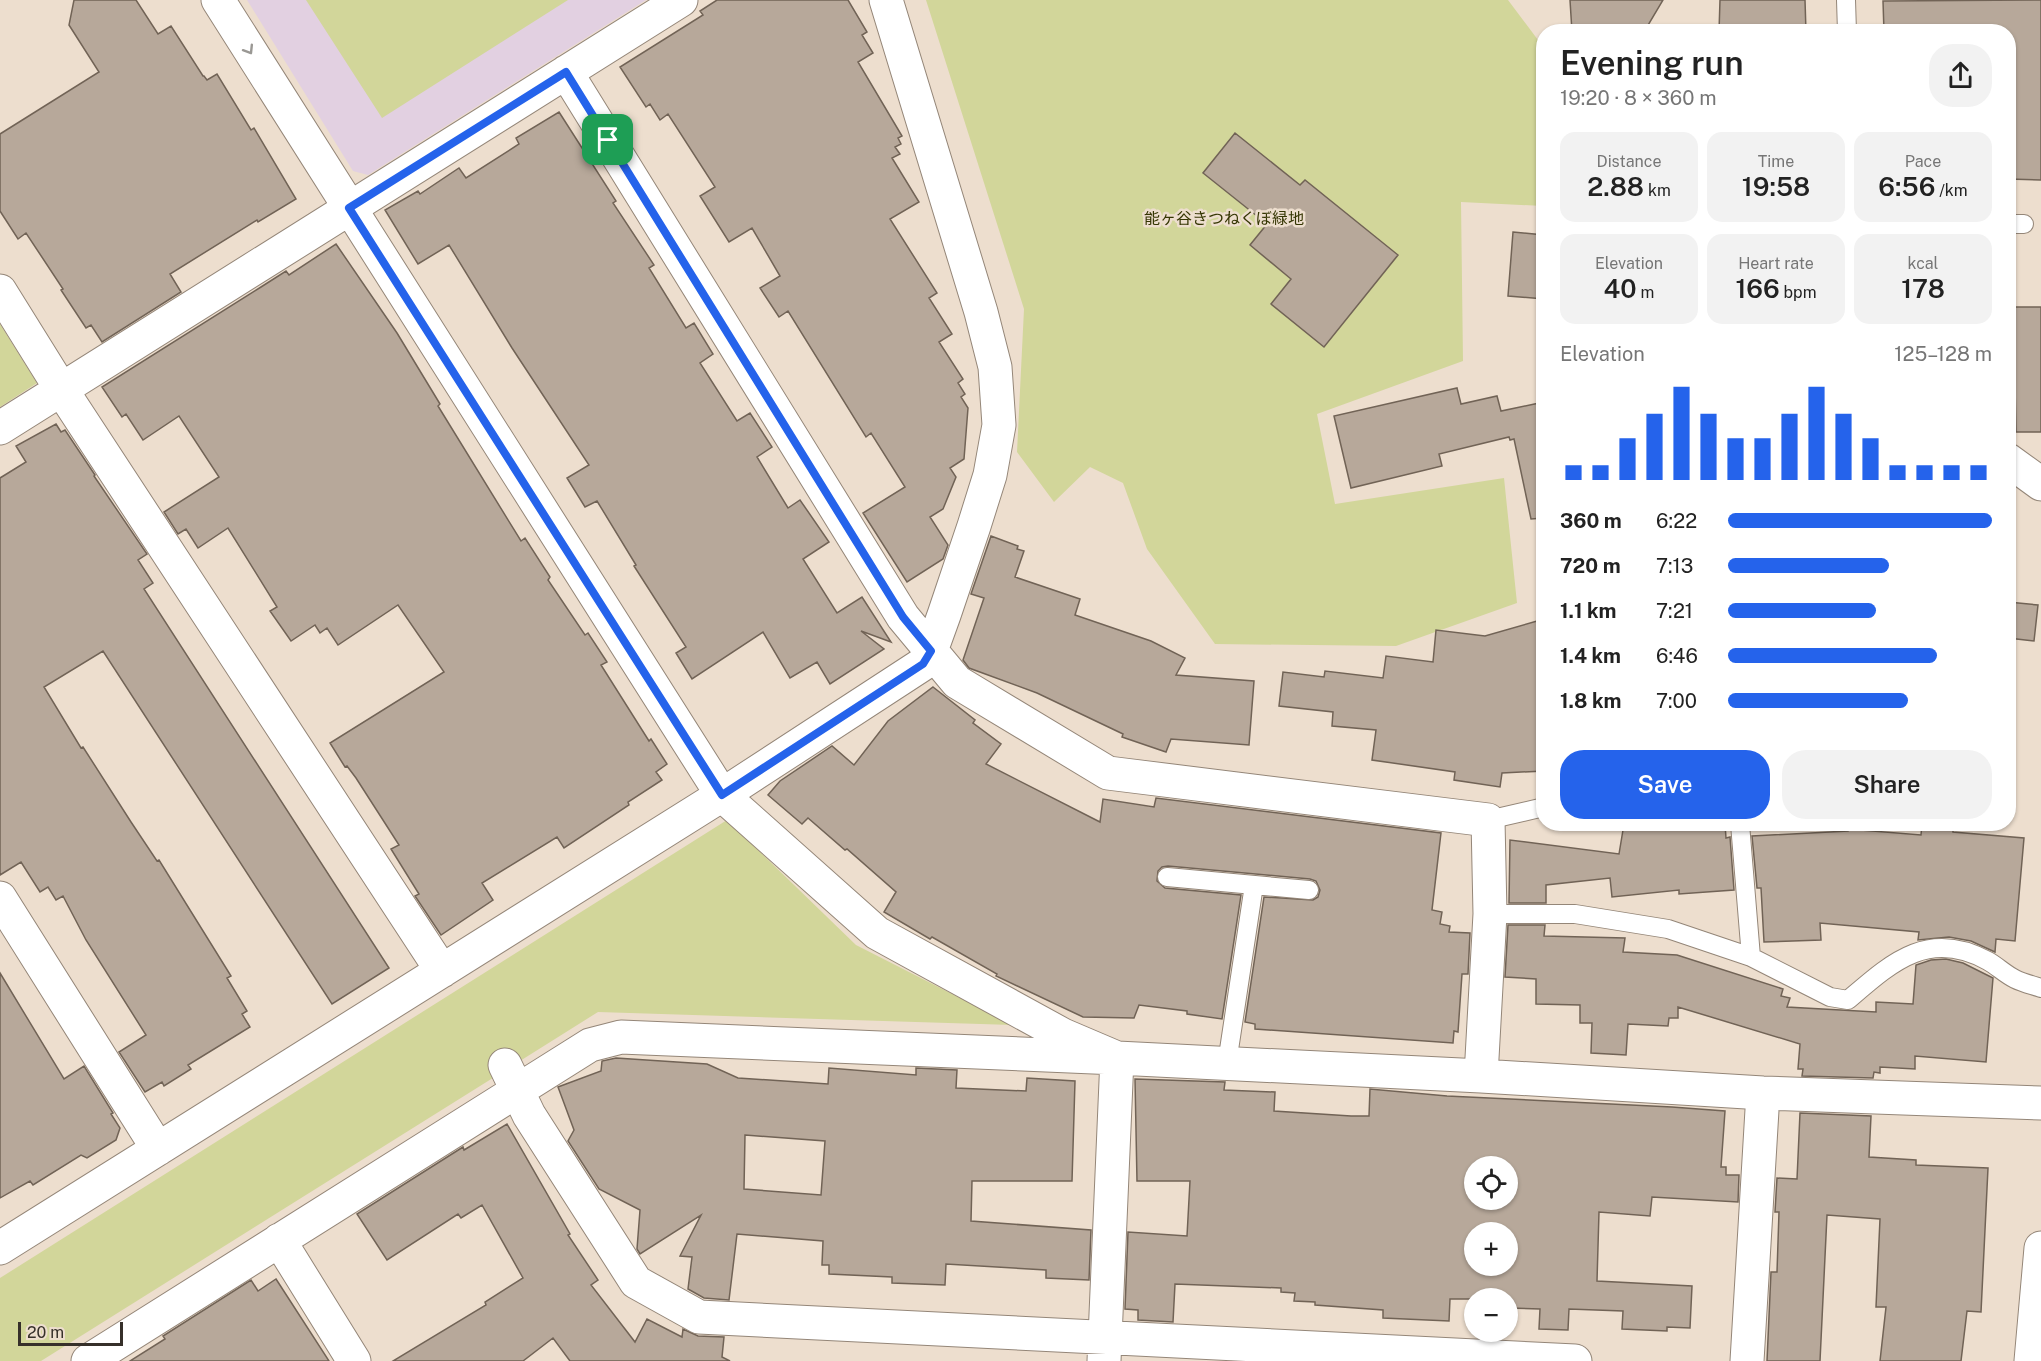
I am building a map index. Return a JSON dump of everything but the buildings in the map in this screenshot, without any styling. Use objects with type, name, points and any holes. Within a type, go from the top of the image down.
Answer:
[{"type":"street","points":[[218,0],[722,795],[877,933],[1063,1035],[1117,1058]]},
{"type":"street","points":[[0,428],[681,0]]},
{"type":"street","points":[[0,1248],[722,795],[923,664],[931,651],[990,475],[999,425],[995,367],[981,312],[886,0]]},
{"type":"street","points":[[566,72],[903,617],[957,682],[1108,773],[1488,820],[1490,914],[1481,1076]]},
{"type":"street","points":[[0,291],[61,389],[442,971]]},
{"type":"street","points":[[2016,466],[2041,484]]},
{"type":"street","points":[[0,898],[158,1149]]},
{"type":"street","points":[[88,1361],[279,1240],[511,1078],[590,1045],[621,1037],[1227,1063],[1763,1094],[2041,1103]]},
{"type":"street","points":[[1105,1349],[1117,1058]]},
{"type":"street","points":[[511,1078],[529,1115],[636,1282],[699,1317],[1105,1349],[1575,1361]]},
{"type":"street","points":[[1747,1361],[1763,1094]]},
{"type":"street","points":[[279,1240],[354,1361]]},
{"type":"street","points":[[2031,1361],[2041,1248]]},
{"type":"lane","points":[[1846,0],[1846,24]]},
{"type":"lane","points":[[1488,820],[1536,809]]},
{"type":"lane","points":[[1741,831],[1751,957]]},
{"type":"lane","points":[[1167,877],[1309,890]]},
{"type":"lane","points":[[1227,1063],[1254,885]]},
{"type":"lane","points":[[1490,914],[1575,914],[1668,929],[1751,957],[1830,998],[1848,1000],[1908,954],[1935,948],[1958,950],[1987,960],[2016,980],[2041,988]]},
{"type":"shaded area","points":[[247,0],[646,0],[368,175],[353,171]]},
{"type":"green space","points":[[306,0],[568,0],[382,118]]},
{"type":"green space","name":"能ヶ谷きつねくぼ緑地","points":[[926,0],[1508,0],[1536,37],[1536,206],[1461,202],[1463,361],[1317,414],[1335,504],[1504,478],[1517,603],[1396,646],[1215,644],[1147,549],[1123,483],[1090,467],[1054,502],[1017,452],[1024,309]]},
{"type":"green space","points":[[0,324],[37,383],[0,407]]},
{"type":"green space","points":[[727,820],[856,945],[1013,1025],[598,1012],[41,1361],[0,1361],[0,1278]]},
{"type":"route","points":[[566,72],[608,140],[903,617],[931,651],[923,664],[722,795],[349,208],[566,72]]}]
